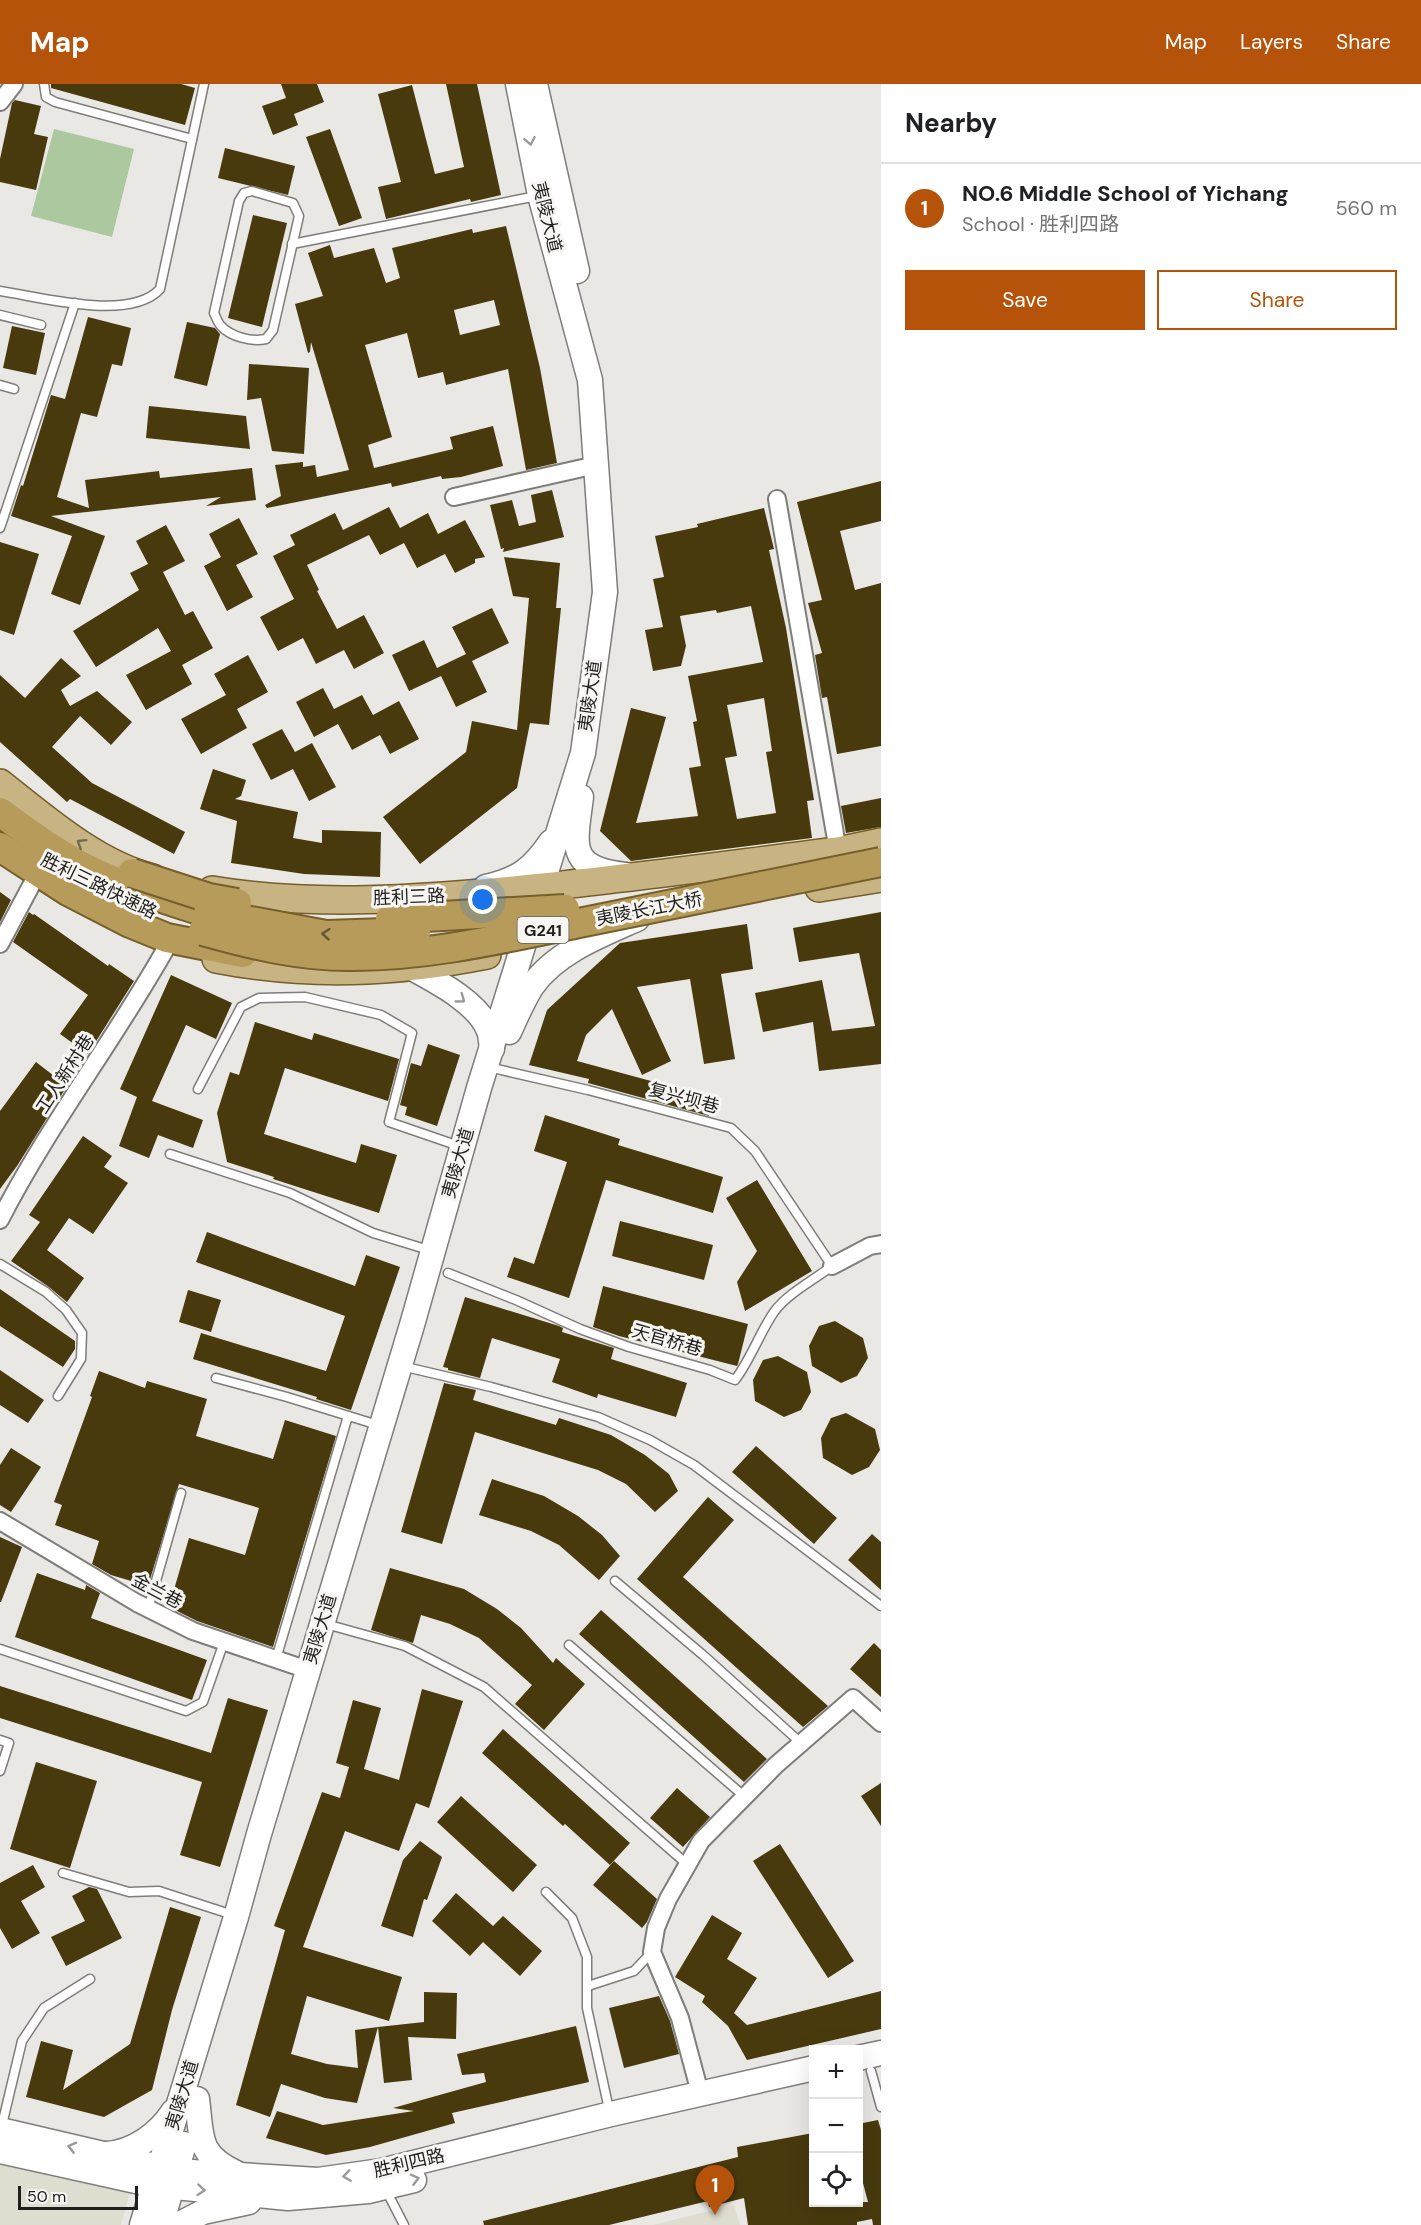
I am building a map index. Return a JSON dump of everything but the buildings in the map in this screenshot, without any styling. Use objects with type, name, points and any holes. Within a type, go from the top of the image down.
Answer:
[{"type":"highway","name":"胜利三路快速路","points":[[0,812],[51,848],[97,874],[150,895],[205,922]]},
{"type":"highway","name":"胜利三路快速路","points":[[0,831],[47,863],[146,912],[205,922]]},
{"type":"highway","points":[[0,847],[68,891],[130,923],[167,938],[233,952],[312,955]]},
{"type":"highway","name":"夷陵长江大桥","points":[[205,922],[326,935],[399,934],[454,928],[554,895],[881,849]]},
{"type":"highway","name":"夷陵长江大桥","points":[[205,922],[256,946],[312,955],[356,956],[436,950],[881,862]]},
{"type":"highway","points":[[132,873],[209,898],[284,912],[362,918],[445,917],[554,895]]},
{"type":"main road","name":"夷陵大道","points":[[141,2225],[165,2178],[410,1368],[530,944],[554,895],[583,753],[605,592],[590,380],[540,195],[518,84]]},
{"type":"main road","name":"夷陵大道","points":[[535,84],[601,379],[616,592],[593,755],[573,803]]},
{"type":"main road","name":"胜利三路","points":[[0,783],[62,831],[132,873],[224,892],[281,898],[554,895],[640,876],[838,850],[881,842]]},
{"type":"main road","points":[[573,803],[576,848],[583,861],[597,870],[640,876]]},
{"type":"main road","points":[[445,897],[498,885],[529,870],[553,839],[573,803]]},
{"type":"main road","points":[[0,864],[112,929],[165,950],[274,968],[326,972],[412,968],[493,954],[638,919],[881,878]]},
{"type":"main road","points":[[499,1051],[533,985],[558,960],[579,946],[638,919]]},
{"type":"main road","points":[[412,968],[442,985],[472,1007],[482,1017],[499,1051]]},
{"type":"main road","name":"夷陵大道","points":[[189,2099],[236,1917],[308,1670],[463,1147],[499,1051]]},
{"type":"main road","name":"胜利四路","points":[[165,2178],[241,2176],[318,2180],[381,2171],[610,2114],[809,2069]]},
{"type":"main road","name":"胜利四路","points":[[0,2137],[165,2178],[279,2197],[315,2197],[368,2191],[809,2085]]},
{"type":"main road","points":[[141,2225],[134,2199],[102,2164],[115,2154],[129,2149],[157,2132],[189,2099],[207,2152],[217,2164],[241,2176]]},
{"type":"main road","name":"夷陵大道","points":[[161,2225],[165,2178]]},
{"type":"main road","points":[[178,2225],[203,2211],[279,2197]]},
{"type":"street","points":[[0,102],[14,84]]},
{"type":"street","points":[[454,497],[596,465]]},
{"type":"street","points":[[777,499],[838,850]]},
{"type":"street","points":[[0,944],[33,882]]},
{"type":"street","name":"工人新村巷","points":[[0,1220],[31,1165],[139,996],[165,950]]},
{"type":"street","points":[[832,1266],[870,1246],[881,1244]]},
{"type":"street","name":"金兰巷","points":[[0,1521],[148,1609],[193,1631],[308,1670]]},
{"type":"street","points":[[700,2093],[680,2018],[652,1952],[656,1928],[668,1899],[701,1841],[801,1743],[853,1698],[881,1723]]},
{"type":"lane","points":[[44,84],[46,97],[55,102],[192,139]]},
{"type":"lane","points":[[0,291],[105,308],[135,304],[152,298],[160,289],[204,84]]},
{"type":"lane","points":[[252,191],[293,203],[299,216],[292,244],[273,330],[266,339],[256,341],[236,336],[220,326],[214,313],[240,201],[244,194],[252,191]]},
{"type":"lane","points":[[292,244],[540,195]]},
{"type":"lane","points":[[0,528],[75,303]]},
{"type":"lane","points":[[0,315],[40,325]]},
{"type":"lane","points":[[0,385],[14,389]]},
{"type":"lane","points":[[198,1089],[241,1007],[259,998],[305,997],[381,1015],[412,1033],[389,1122],[463,1147]]},
{"type":"lane","name":"复兴坝巷","points":[[499,1051],[588,1090],[731,1128],[755,1151],[832,1266]]},
{"type":"lane","points":[[170,1154],[290,1193],[373,1233],[433,1251]]},
{"type":"lane","points":[[0,1264],[46,1292],[66,1310],[82,1333],[81,1359],[58,1396]]},
{"type":"lane","name":"天官桥巷","points":[[448,1274],[516,1300],[580,1329],[735,1380],[746,1365],[755,1342],[776,1310],[832,1266]]},
{"type":"lane","points":[[410,1368],[491,1387],[598,1417],[651,1440],[694,1465],[881,1606]]},
{"type":"lane","points":[[216,1378],[287,1396],[381,1426]]},
{"type":"lane","points":[[276,1659],[348,1416]]},
{"type":"lane","points":[[148,1609],[181,1493]]},
{"type":"lane","points":[[615,1581],[703,1655],[801,1743]]},
{"type":"lane","points":[[333,1626],[405,1646],[484,1687],[688,1865]]},
{"type":"lane","points":[[0,1649],[186,1711],[203,1702],[224,1642]]},
{"type":"lane","points":[[569,1645],[745,1797]]},
{"type":"lane","points":[[0,1740],[9,1743],[0,1771]]},
{"type":"lane","points":[[63,1873],[129,1892],[159,1891],[236,1917]]},
{"type":"lane","points":[[546,1892],[572,1918],[587,1957],[587,2008],[610,2114]]},
{"type":"lane","points":[[588,1986],[634,1971],[652,1952]]},
{"type":"lane","points":[[0,2137],[22,2041],[44,2008],[90,1979]]},
{"type":"lane","points":[[870,2065],[881,2107]]},
{"type":"lane","points":[[384,2187],[404,2225]]},
{"type":"shaded area","points":[[0,2164],[130,2192],[121,2225],[0,2225]]},
{"type":"shaded area","points":[[734,2205],[740,2225],[653,2225]]},
{"type":"green space","points":[[54,129],[134,149],[112,237],[31,216]]},
{"type":"place","name":"NO.6 Middle School of Yichang","points":[[715,2215]]}]
